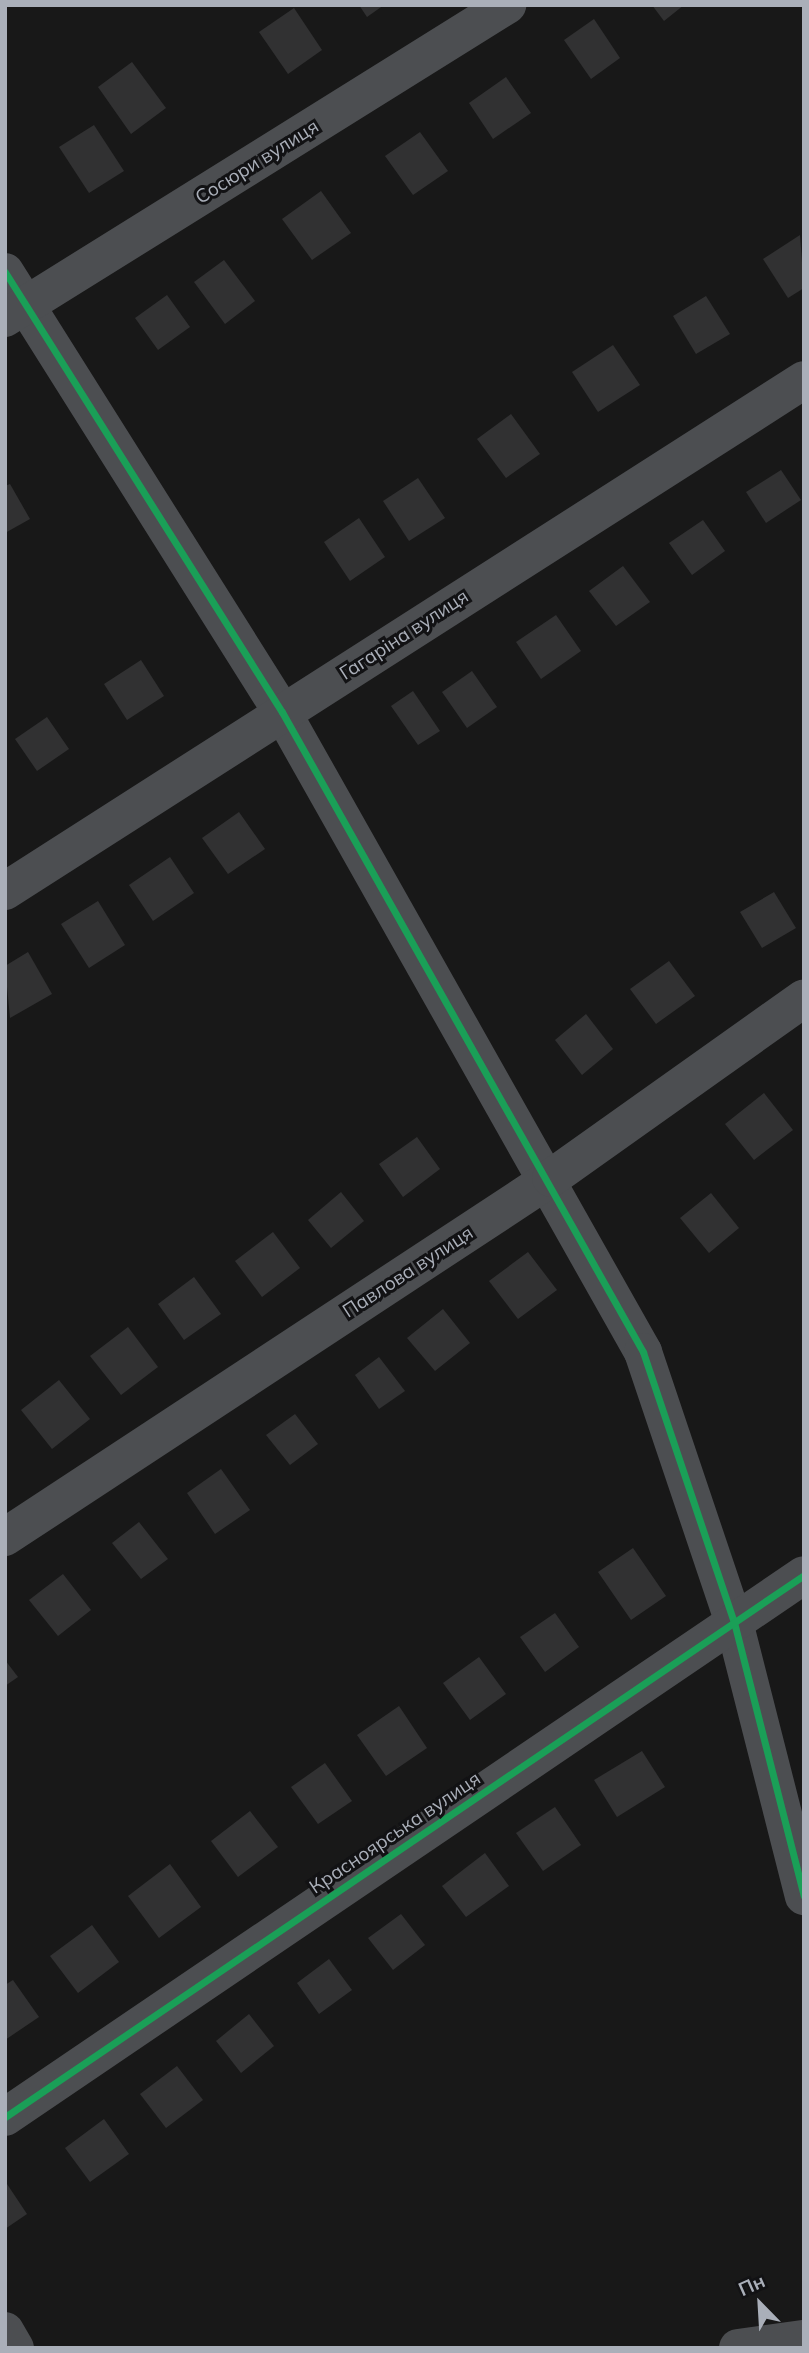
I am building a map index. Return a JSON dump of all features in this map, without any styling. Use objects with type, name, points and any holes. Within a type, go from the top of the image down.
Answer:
[{"type":"street","name":"Сосюри вулиця","points":[[18,311],[507,5]]},
{"type":"street","points":[[5,272],[18,311],[282,712],[551,1178],[643,1352],[734,1622],[804,1896]]},
{"type":"street","name":"Гагаріна вулиця","points":[[5,891],[804,380]]},
{"type":"street","name":"Павлова вулиця","points":[[5,1537],[551,1178],[804,998]]},
{"type":"street","name":"Красноярська вулиця","points":[[5,2117],[804,1575]]},
{"type":"street","points":[[5,2332],[15,2348]]},
{"type":"street","points":[[738,2348],[804,2339]]},
{"type":"building","points":[[359,5],[384,5],[367,17]]},
{"type":"building","points":[[652,5],[684,5],[664,21]]},
{"type":"building","points":[[294,8],[322,50],[288,74],[259,32]]},
{"type":"building","points":[[594,19],[620,58],[591,79],[564,40]]},
{"type":"building","points":[[132,62],[166,108],[131,134],[98,87]]},
{"type":"building","points":[[506,77],[531,113],[493,139],[469,103]]},
{"type":"building","points":[[94,125],[124,171],[89,193],[59,147]]},
{"type":"building","points":[[420,132],[448,171],[413,195],[385,156]]},
{"type":"building","points":[[321,191],[351,233],[312,260],[282,219]]},
{"type":"building","points":[[800,235],[804,288],[788,298],[763,259]]},
{"type":"building","points":[[224,260],[255,301],[225,324],[194,282]]},
{"type":"building","points":[[167,295],[190,327],[158,350],[135,318]]},
{"type":"building","points":[[706,296],[730,334],[696,354],[673,316]]},
{"type":"building","points":[[613,345],[640,385],[598,412],[572,372]]},
{"type":"building","points":[[511,414],[540,454],[506,478],[477,439]]},
{"type":"building","points":[[781,470],[801,500],[766,523],[746,492]]},
{"type":"building","points":[[418,478],[445,518],[409,541],[383,501]]},
{"type":"building","points":[[10,484],[30,519],[5,533],[5,486]]},
{"type":"building","points":[[359,518],[385,557],[350,581],[324,542]]},
{"type":"building","points":[[703,520],[725,551],[692,575],[669,543]]},
{"type":"building","points":[[623,566],[650,602],[616,626],[589,591]]},
{"type":"building","points":[[556,615],[581,651],[541,679],[516,642]]},
{"type":"building","points":[[141,660],[164,696],[127,720],[104,684]]},
{"type":"building","points":[[472,671],[497,707],[467,728],[442,692]]},
{"type":"building","points":[[413,691],[440,731],[418,745],[391,706]]},
{"type":"building","points":[[47,717],[69,749],[37,771],[15,739]]},
{"type":"building","points":[[239,812],[265,849],[228,874],[202,838]]},
{"type":"building","points":[[170,857],[194,893],[153,921],[129,885]]},
{"type":"building","points":[[774,892],[796,928],[762,948],[740,912]]},
{"type":"building","points":[[98,901],[125,945],[89,968],[61,924]]},
{"type":"building","points":[[28,952],[52,994],[10,1018],[5,966]]},
{"type":"building","points":[[669,961],[695,996],[656,1024],[630,989]]},
{"type":"building","points":[[586,1014],[613,1049],[582,1075],[555,1040]]},
{"type":"building","points":[[764,1093],[793,1130],[754,1160],[725,1124]]},
{"type":"building","points":[[417,1137],[440,1169],[403,1197],[379,1164]]},
{"type":"building","points":[[341,1192],[364,1221],[331,1248],[308,1220]]},
{"type":"building","points":[[711,1193],[739,1228],[709,1253],[680,1218]]},
{"type":"building","points":[[273,1232],[300,1268],[262,1297],[235,1261]]},
{"type":"building","points":[[528,1252],[557,1290],[518,1319],[489,1281]]},
{"type":"building","points":[[194,1277],[221,1314],[184,1340],[158,1304]]},
{"type":"building","points":[[443,1309],[470,1343],[435,1371],[407,1338]]},
{"type":"building","points":[[128,1327],[158,1367],[121,1395],[90,1356]]},
{"type":"building","points":[[379,1357],[405,1391],[379,1409],[355,1375]]},
{"type":"building","points":[[59,1380],[90,1419],[52,1449],[21,1410]]},
{"type":"building","points":[[295,1414],[318,1444],[290,1465],[266,1435]]},
{"type":"building","points":[[221,1469],[250,1510],[215,1534],[187,1493]]},
{"type":"building","points":[[139,1522],[168,1559],[141,1579],[112,1543]]},
{"type":"building","points":[[633,1548],[666,1596],[631,1620],[598,1572]]},
{"type":"building","points":[[63,1574],[91,1610],[58,1636],[29,1600]]},
{"type":"building","points":[[555,1613],[579,1647],[545,1672],[520,1637]]},
{"type":"building","points":[[479,1657],[506,1694],[470,1720],[443,1683]]},
{"type":"building","points":[[5,1660],[18,1677],[5,1686]]},
{"type":"building","points":[[399,1706],[427,1748],[386,1776],[357,1735]]},
{"type":"building","points":[[642,1751],[665,1787],[617,1817],[594,1780]]},
{"type":"building","points":[[325,1763],[352,1801],[318,1824],[291,1787]]},
{"type":"building","points":[[555,1807],[581,1845],[543,1871],[516,1833]]},
{"type":"building","points":[[250,1811],[278,1847],[238,1877],[211,1841]]},
{"type":"building","points":[[485,1853],[509,1886],[466,1917],[442,1886]]},
{"type":"building","points":[[170,1864],[201,1907],[159,1938],[128,1896]]},
{"type":"building","points":[[401,1914],[425,1945],[393,1970],[368,1938]]},
{"type":"building","points":[[92,1925],[119,1962],[78,1993],[50,1956]]},
{"type":"building","points":[[329,1959],[352,1990],[319,2014],[297,1983]]},
{"type":"building","points":[[13,1980],[39,2017],[5,2040],[5,1985]]},
{"type":"building","points":[[249,2014],[274,2046],[241,2073],[216,2041]]},
{"type":"building","points":[[177,2066],[203,2100],[166,2128],[140,2094]]},
{"type":"building","points":[[104,2119],[129,2154],[90,2182],[65,2148]]},
{"type":"building","points":[[7,2184],[27,2214],[5,2229],[5,2186]]},
{"type":"cycle path","points":[[5,272],[282,712],[643,1352],[734,1622],[804,1896]]},
{"type":"cycle path","points":[[5,2117],[804,1575]]}]
